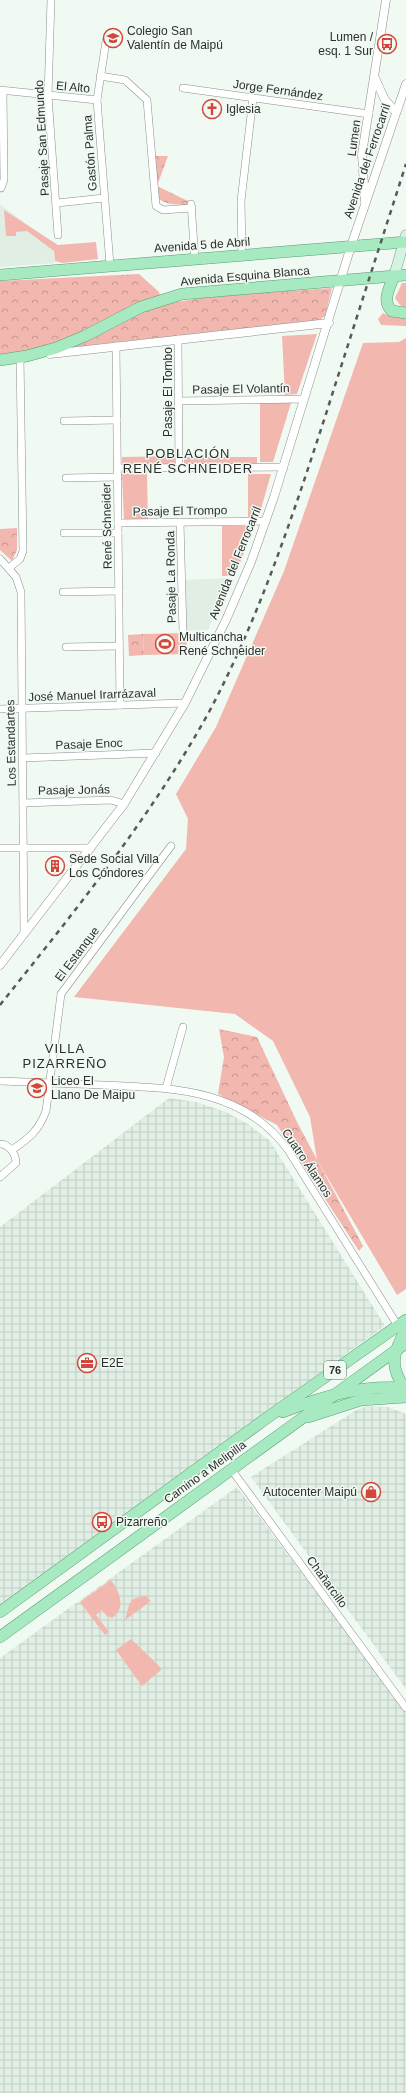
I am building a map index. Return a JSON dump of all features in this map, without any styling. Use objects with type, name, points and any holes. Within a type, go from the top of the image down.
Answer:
[{"type":"main road","name":"Avenida 5 de Abril","points":[[0,275],[351,246],[405,240]]},
{"type":"main road","points":[[405,240],[386,297],[386,304],[392,311],[406,313]]},
{"type":"main road","name":"Avenida Esquina Blanca","points":[[0,360],[23,357],[71,343],[142,307],[182,294],[406,275]]},
{"type":"main road","points":[[403,1325],[396,1373],[406,1388]]},
{"type":"main road","name":"Camino a Melipilla","points":[[0,1612],[264,1420],[403,1325]]},
{"type":"main road","name":"Camino a Melipilla","points":[[0,1637],[298,1420],[401,1347]]},
{"type":"main road","points":[[264,1420],[303,1404],[334,1394],[363,1388],[406,1388]]},
{"type":"main road","points":[[298,1420],[406,1388]]},
{"type":"street","name":"Pasaje San Edmundo","points":[[51,0],[48,96],[57,203],[58,235]]},
{"type":"street","name":"Lumen","points":[[366,204],[362,161],[386,0]]},
{"type":"street","name":"Gastón Palma","points":[[106,40],[97,100],[110,265]]},
{"type":"street","points":[[100,76],[125,80],[147,100],[156,206],[163,210],[192,206],[195,259]]},
{"type":"street","points":[[375,76],[385,100],[396,112]]},
{"type":"street","name":"Avenida del Ferrocarril","points":[[351,246],[406,84]]},
{"type":"street","name":"Jorge Fernández","points":[[183,88],[369,114]]},
{"type":"street","name":"El Alto","points":[[2,91],[97,100]]},
{"type":"street","points":[[1,188],[4,180],[2,91]]},
{"type":"street","points":[[242,255],[241,201],[253,98]]},
{"type":"street","name":"Pasaje San Edmundo","points":[[57,203],[104,198]]},
{"type":"street","points":[[342,280],[351,246]]},
{"type":"street","name":"Avenida del Ferrocarril","points":[[0,965],[92,848],[124,804],[185,703],[226,620],[266,521],[342,280]]},
{"type":"street","name":"Avenida Esquina Blanca","points":[[23,357],[329,323]]},
{"type":"street","name":"Pasaje El Tombo","points":[[178,339],[179,468]]},
{"type":"street","name":"René Schneider","points":[[116,346],[120,705]]},
{"type":"street","points":[[9,568],[20,559],[23,552],[23,357]]},
{"type":"street","name":"Pasaje El Volantín","points":[[179,401],[304,399]]},
{"type":"street","points":[[64,420],[117,420]]},
{"type":"street","points":[[118,468],[284,467]]},
{"type":"street","points":[[66,478],[118,477]]},
{"type":"street","name":"Pasaje El Trompo","points":[[118,523],[266,521]]},
{"type":"street","name":"Pasaje La Ronda","points":[[180,522],[183,632]]},
{"type":"street","points":[[64,534],[118,533]]},
{"type":"street","name":"Los Estandartes","points":[[0,559],[16,577],[20,592],[24,933]]},
{"type":"street","points":[[63,592],[119,591]]},
{"type":"street","points":[[66,647],[119,646]]},
{"type":"street","name":"José Manuel Irarrázaval","points":[[0,710],[185,703]]},
{"type":"street","name":"Pasaje Enoc","points":[[22,758],[156,753]]},
{"type":"street","name":"Pasaje Jonás","points":[[23,803],[111,800],[124,804]]},
{"type":"street","name":"El Estanque","points":[[12,1150],[32,1137],[42,1123],[46,1111],[51,1083],[60,994],[171,846]]},
{"type":"street","points":[[0,848],[92,848]]},
{"type":"street","points":[[166,1088],[183,1027]]},
{"type":"street","name":"Cuatro Álamos","points":[[0,1081],[166,1088],[205,1095],[230,1104],[255,1117],[273,1132],[296,1162],[403,1325]]},
{"type":"street","points":[[0,1144],[5,1144],[12,1150],[16,1163],[0,1177]]},
{"type":"street","name":"Chañarcillo","points":[[231,1469],[406,1708]]},
{"type":"shaded area","points":[[0,204],[52,244],[55,263],[0,267]]},
{"type":"shaded area","points":[[230,578],[208,630],[185,631],[183,580]]},
{"type":"shaded area","name":"Pizarreño","points":[[169,1098],[196,1102],[226,1112],[248,1124],[270,1141],[385,1326],[0,1604],[0,1227]]},
{"type":"shaded area","points":[[368,1406],[388,1407],[406,1414],[406,1689],[251,1477],[358,1409]]},
{"type":"shaded area","points":[[237,1487],[406,1711],[406,2093],[0,2093],[0,1658]]},
{"type":"green space","points":[[154,156],[168,156],[157,186],[190,202],[190,205],[166,203],[156,194]]},
{"type":"green space","points":[[4,210],[58,245],[96,242],[98,259],[62,263],[55,261],[54,251],[27,231],[16,232],[16,236],[6,236]]},
{"type":"green space","points":[[139,274],[158,291],[166,304],[206,297],[332,288],[325,316],[319,320],[0,355],[0,281]]},
{"type":"green space","points":[[402,283],[406,283],[406,308],[400,305],[395,298]]},
{"type":"green space","points":[[383,313],[389,316],[406,317],[406,326],[381,325],[378,319]]},
{"type":"green space","points":[[317,334],[297,394],[285,395],[282,336]]},
{"type":"green space","points":[[406,338],[406,1289],[397,1295],[317,1160],[310,1117],[273,1041],[235,1014],[74,997],[186,849],[188,819],[176,794],[216,727],[284,571],[363,343],[399,342]]},
{"type":"green space","points":[[260,403],[291,403],[273,462],[260,462]]},
{"type":"green space","points":[[176,456],[176,464],[122,465],[122,457]]},
{"type":"green space","points":[[184,457],[257,457],[257,466],[184,466]]},
{"type":"green space","points":[[147,473],[148,520],[124,521],[122,474]]},
{"type":"green space","points":[[248,474],[271,474],[259,516],[248,517]]},
{"type":"green space","points":[[222,526],[254,526],[235,576],[222,576]]},
{"type":"green space","points":[[17,528],[17,550],[12,561],[0,550],[0,529]]},
{"type":"green space","name":"Multicancha René Schneider","points":[[186,633],[187,654],[144,655],[143,634]]},
{"type":"green space","points":[[143,634],[144,655],[129,656],[128,635]]},
{"type":"green space","points":[[219,1029],[257,1037],[297,1122],[363,1246],[359,1251],[277,1125],[218,1094],[224,1057]]},
{"type":"green space","points":[[111,1580],[119,1594],[120,1604],[117,1614],[112,1618],[107,1616],[102,1610],[96,1615],[109,1632],[105,1635],[80,1602]]},
{"type":"green space","points":[[146,1596],[151,1601],[125,1620],[132,1600]]},
{"type":"green space","points":[[131,1639],[160,1667],[161,1670],[142,1686],[116,1650]]},
{"type":"railway","points":[[0,1005],[84,899],[137,826],[186,751],[209,712],[227,676],[259,604],[287,530],[406,164]]},
{"type":"place","name":"Colegio San Valentín de Maipú","points":[[113,38]]},
{"type":"place","name":"Lumen / esq. 1 Sur","points":[[387,44]]},
{"type":"place","name":"Iglesia","points":[[212,109]]},
{"type":"place","name":"Multicancha René Schneider","points":[[165,644]]},
{"type":"place","name":"Sede Social Villa Los Cóndores","points":[[55,866]]},
{"type":"place","name":"Liceo El Llano De Maipu","points":[[37,1088]]},
{"type":"place","name":"E2E","points":[[87,1363]]},
{"type":"place","name":"Autocenter Maipú","points":[[371,1492]]},
{"type":"place","name":"Pizarreño","points":[[102,1522]]},
{"type":"district","name":"POBLACIÓN RENÉ SCHNEIDER","points":[[188,460]]},
{"type":"district","name":"VILLA PIZARREÑO","points":[[65,1056]]}]
